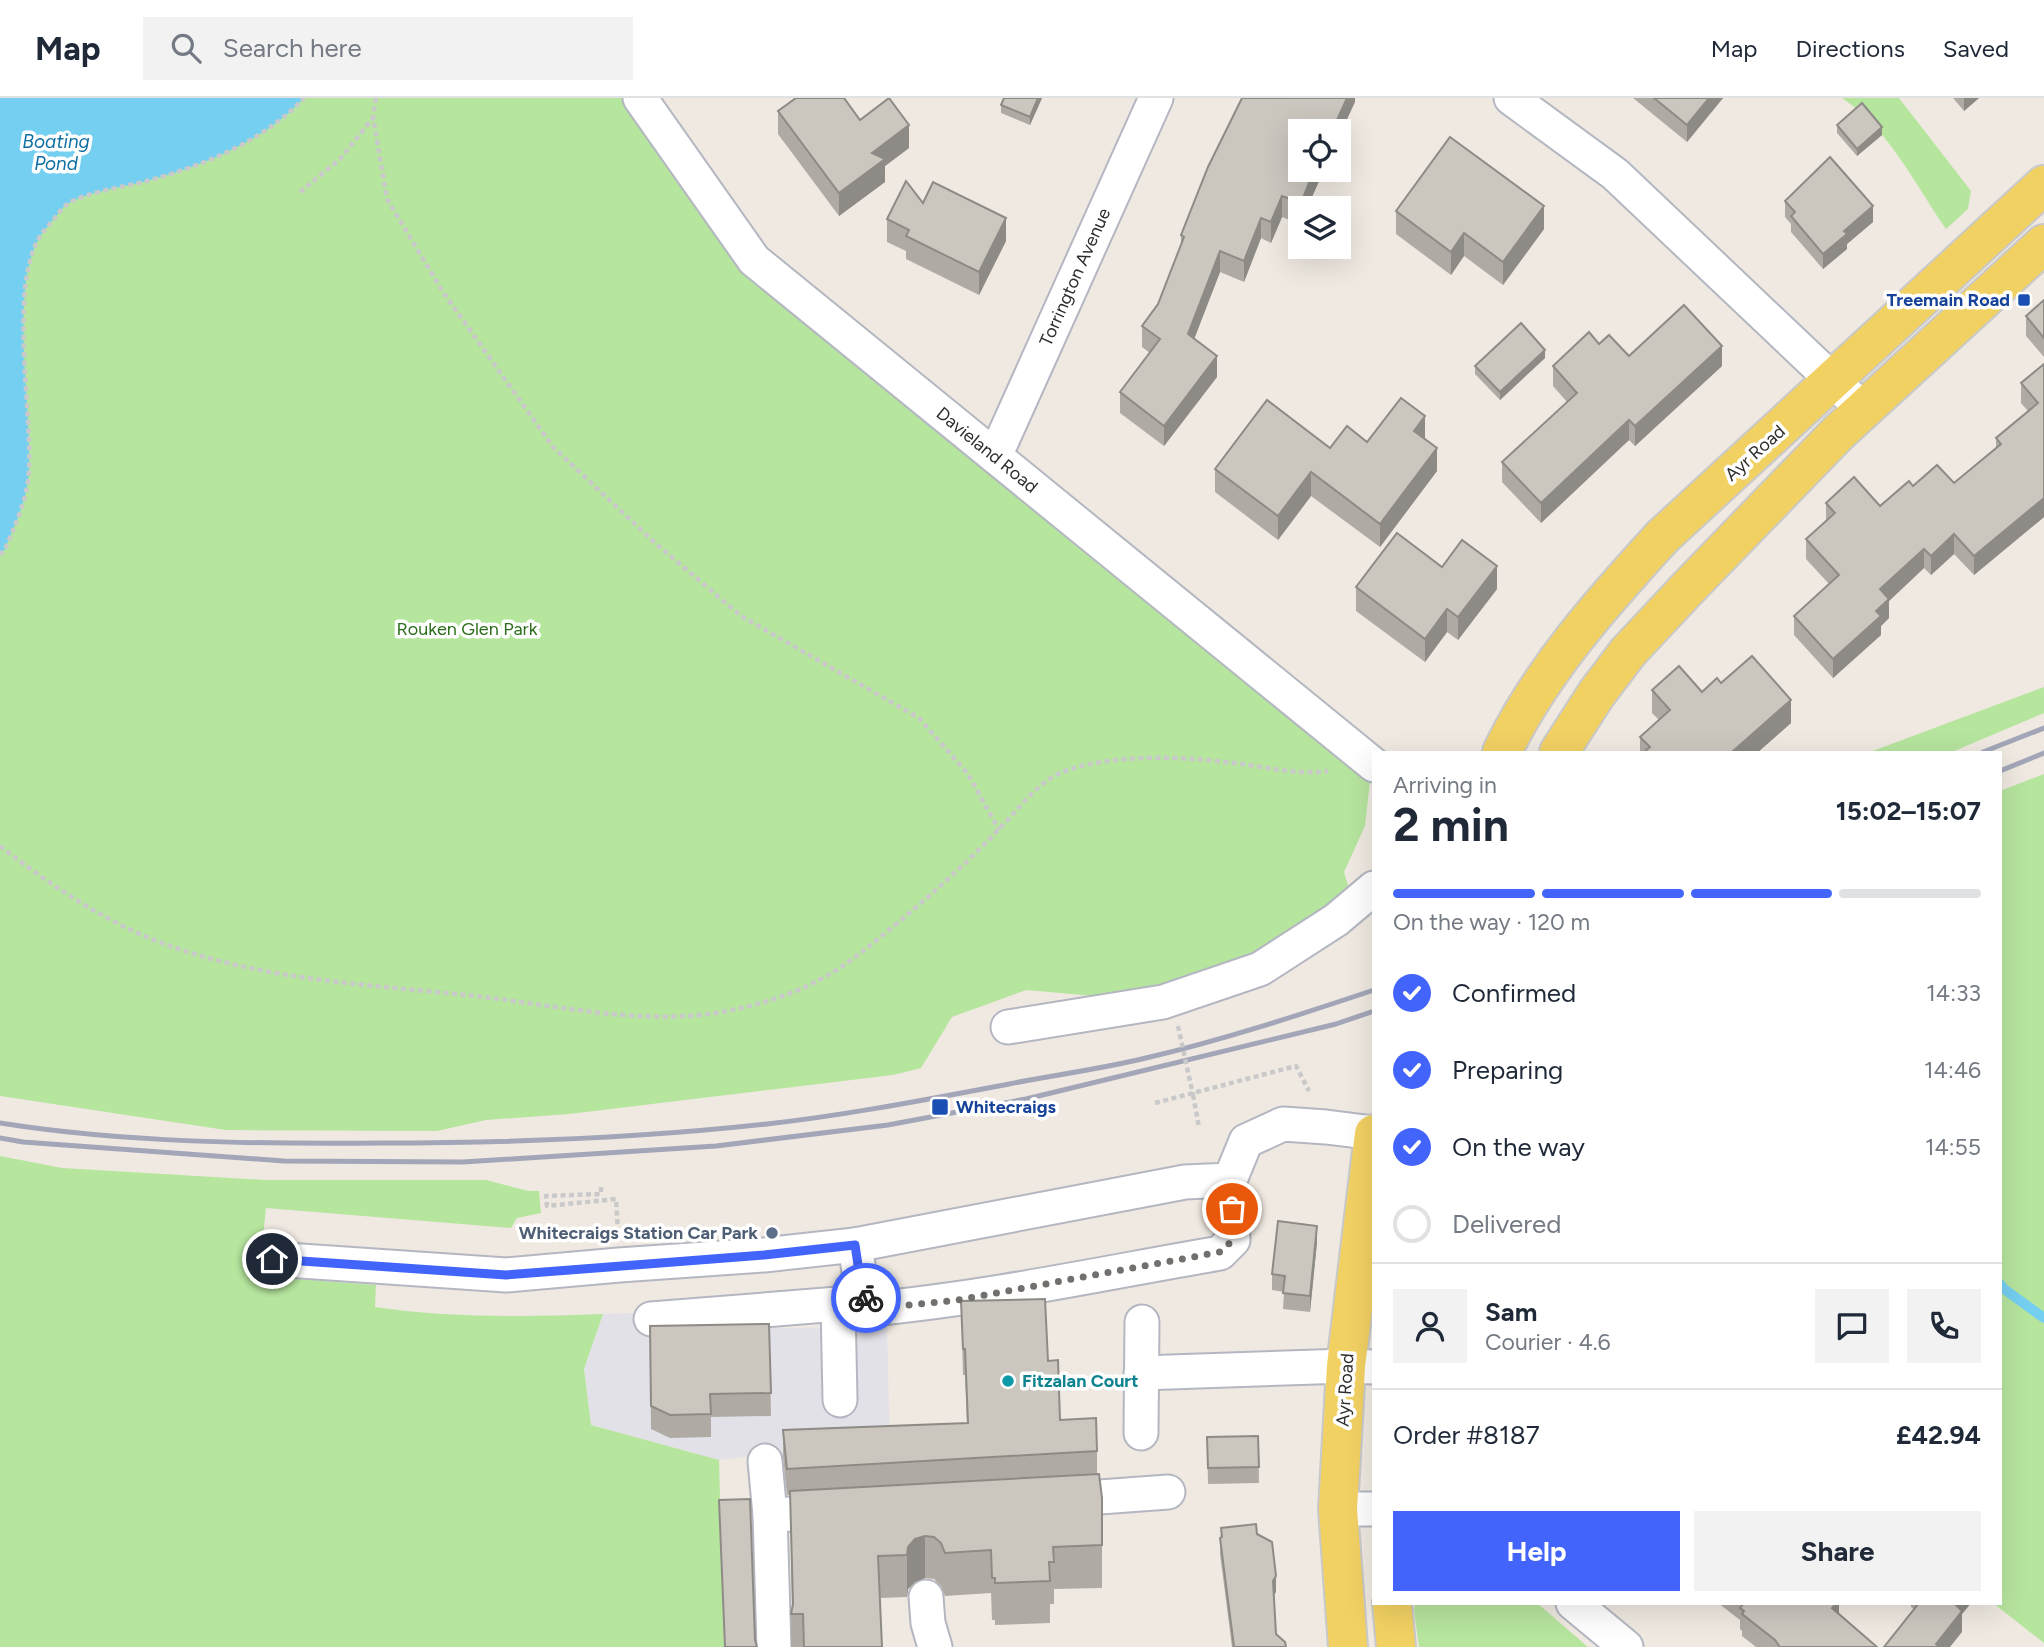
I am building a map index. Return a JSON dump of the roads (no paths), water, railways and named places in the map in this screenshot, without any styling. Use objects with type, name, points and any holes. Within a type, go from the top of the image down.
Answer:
[{"type":"main road","name":"Ayr Road","points":[[1503,751],[1549,671],[1604,601],[1662,537],[2044,185]]},
{"type":"main road","points":[[1560,751],[1597,693],[1628,652],[1701,575],[1838,433],[2044,244]]},
{"type":"main road","points":[[1662,537],[1701,575]]},
{"type":"main road","name":"Ayr Road","points":[[1348,1647],[1372,1167]]},
{"type":"main road","points":[[1392,1605],[1396,1647]]},
{"type":"street","name":"Davieland Road","points":[[640,98],[754,260],[1372,763]]},
{"type":"street","name":"Torrington Avenue","points":[[995,456],[1156,98]]},
{"type":"street","points":[[1511,98],[1615,174],[1864,410]]},
{"type":"street","points":[[1008,1027],[1163,1002],[1260,969],[1336,920],[1372,890]]},
{"type":"street","points":[[651,1319],[838,1304],[871,1309],[958,1300],[1220,1252],[1233,1240],[1230,1180],[1246,1141],[1283,1124],[1326,1126],[1372,1134]]},
{"type":"street","points":[[272,1259],[506,1275],[764,1255],[855,1245],[1185,1182],[1230,1180]]},
{"type":"street","points":[[855,1245],[862,1291],[871,1309]]},
{"type":"street","points":[[838,1304],[840,1400]]},
{"type":"street","points":[[1141,1433],[1142,1322]]},
{"type":"street","points":[[1141,1373],[1360,1366]]},
{"type":"street","points":[[765,1461],[770,1515],[774,1647]]},
{"type":"street","points":[[1032,1501],[1168,1492]]},
{"type":"street","points":[[770,1515],[859,1511]]},
{"type":"street","points":[[926,1597],[928,1623],[934,1647]]},
{"type":"street","points":[[1575,1605],[1626,1647]]},
{"type":"water","name":"Boating Pond","points":[[0,98],[304,98],[270,127],[232,150],[168,175],[74,200],[62,209],[40,236],[30,261],[23,318],[29,443],[28,480],[17,520],[0,555]]},
{"type":"waterway","points":[[2002,1286],[2044,1318]]},
{"type":"railway","points":[[1986,751],[2044,728]]},
{"type":"railway","points":[[2002,770],[2044,753]]},
{"type":"railway","points":[[0,1123],[95,1135],[287,1143],[527,1141],[719,1129],[858,1111],[1129,1062],[1232,1035],[1372,991]]},
{"type":"railway","points":[[0,1138],[23,1142],[284,1161],[463,1162],[716,1146],[888,1125],[1026,1099],[1336,1024],[1372,1012]]},
{"type":"place","name":"Treemain Road","points":[[2024,300]]},
{"type":"place","name":"Whitecraigs","points":[[940,1107]]},
{"type":"place","name":"Whitecraigs Station Car Park","points":[[772,1233]]},
{"type":"place","name":"Fitzalan Court","points":[[1008,1381]]},
{"type":"park label","name":"Rouken Glen Park","points":[[467,629]]}]
